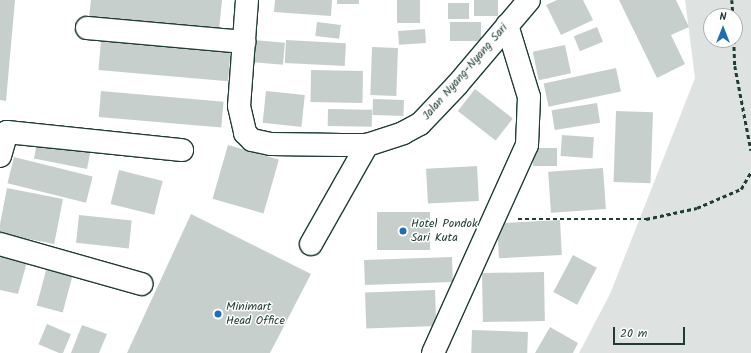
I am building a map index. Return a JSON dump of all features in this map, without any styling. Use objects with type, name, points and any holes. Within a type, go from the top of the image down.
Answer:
[{"type":"street","name":"Jalan Nyang-Nyang Sari","points":[[247,0],[239,106],[245,133],[252,140],[271,144],[367,145],[403,133],[420,124],[457,85],[506,25],[529,0]]},
{"type":"street","points":[[433,353],[524,153],[527,140],[529,97],[506,25]]},
{"type":"street","points":[[87,28],[244,42]]},
{"type":"street","points":[[0,156],[8,132],[182,150]]},
{"type":"street","points":[[311,244],[367,145]]},
{"type":"street","points":[[0,244],[141,284]]},
{"type":"path","points":[[734,48],[735,66],[751,150]]},
{"type":"path","points":[[495,218],[646,219],[697,208],[741,189],[751,172]]},
{"type":"shaded area","points":[[685,0],[751,0],[751,353],[579,353],[610,294],[695,78]]},
{"type":"building","points":[[0,0],[15,0],[6,101],[0,100]]},
{"type":"building","points":[[91,0],[222,0],[219,30],[89,17]]},
{"type":"building","points":[[275,0],[332,0],[331,16],[274,12]]},
{"type":"building","points":[[337,0],[359,0],[359,4],[337,4]]},
{"type":"building","points":[[397,0],[420,0],[420,23],[397,23]]},
{"type":"building","points":[[474,0],[498,0],[498,16],[474,16]]},
{"type":"building","points":[[557,0],[583,0],[593,20],[561,35],[546,5]]},
{"type":"building","points":[[619,0],[676,0],[689,27],[671,35],[685,64],[657,78]]},
{"type":"building","points":[[448,3],[469,3],[469,19],[448,19]]},
{"type":"building","points":[[317,22],[341,25],[339,39],[315,36]]},
{"type":"building","points":[[450,22],[481,22],[481,41],[450,41]]},
{"type":"building","points":[[597,27],[603,42],[580,51],[574,36]]},
{"type":"building","points":[[425,29],[426,43],[399,45],[398,31]]},
{"type":"building","points":[[253,40],[285,43],[283,65],[251,62]]},
{"type":"building","points":[[286,40],[346,43],[345,66],[285,63]]},
{"type":"building","points":[[101,41],[231,52],[228,81],[98,70]]},
{"type":"building","points":[[565,45],[571,73],[539,80],[533,52]]},
{"type":"building","points":[[372,47],[398,48],[396,96],[370,95]]},
{"type":"building","points":[[616,68],[621,91],[549,107],[544,83]]},
{"type":"building","points":[[311,70],[363,71],[362,103],[310,102]]},
{"type":"building","points":[[475,89],[513,119],[496,141],[458,111]]},
{"type":"building","points":[[101,91],[224,102],[221,128],[99,117]]},
{"type":"building","points":[[266,91],[305,95],[301,127],[263,123]]},
{"type":"building","points":[[373,99],[404,100],[403,116],[372,115]]},
{"type":"building","points":[[597,103],[600,123],[555,130],[552,110]]},
{"type":"building","points":[[328,109],[372,110],[372,127],[328,126]]},
{"type":"building","points":[[616,111],[653,112],[650,183],[614,182]]},
{"type":"building","points":[[562,135],[594,137],[592,158],[561,156]]},
{"type":"building","points":[[38,138],[91,148],[87,169],[34,159]]},
{"type":"building","points":[[228,145],[279,160],[264,213],[213,199]]},
{"type":"building","points":[[533,148],[557,148],[557,166],[533,166]]},
{"type":"building","points":[[14,157],[93,177],[86,203],[7,183]]},
{"type":"building","points":[[477,166],[479,201],[428,204],[426,169]]},
{"type":"building","points":[[603,168],[606,209],[551,213],[548,172]]},
{"type":"building","points":[[119,170],[163,181],[154,215],[111,204]]},
{"type":"building","points":[[7,188],[63,199],[54,244],[0,234],[0,224]]},
{"type":"building","name":"Hotel Pondok Sari Kuta","points":[[377,212],[430,212],[430,250],[377,250]]},
{"type":"building","name":"Minimart Head Office","points":[[191,214],[311,274],[270,353],[127,353]]},
{"type":"building","points":[[79,215],[132,221],[129,248],[76,243]]},
{"type":"building","points":[[560,220],[562,255],[499,258],[497,223]]},
{"type":"building","points":[[0,247],[29,255],[18,294],[0,290]]},
{"type":"building","points":[[573,255],[597,268],[577,305],[553,292]]},
{"type":"building","points":[[452,257],[453,282],[365,285],[364,260]]},
{"type":"building","points":[[48,263],[74,270],[63,312],[37,306]]},
{"type":"building","points":[[544,272],[545,321],[483,322],[482,273]]},
{"type":"building","points":[[435,290],[436,326],[366,328],[365,292]]},
{"type":"building","points":[[47,324],[71,334],[63,353],[59,353],[38,344]]},
{"type":"building","points":[[82,325],[107,334],[99,353],[71,353]]},
{"type":"building","points":[[550,327],[578,343],[573,353],[535,353]]},
{"type":"building","points":[[472,330],[528,332],[527,353],[471,353]]},
{"type":"place","name":"Hotel Pondok Sari Kuta","points":[[403,231]]},
{"type":"place","name":"Minimart Head Office","points":[[218,314]]}]
